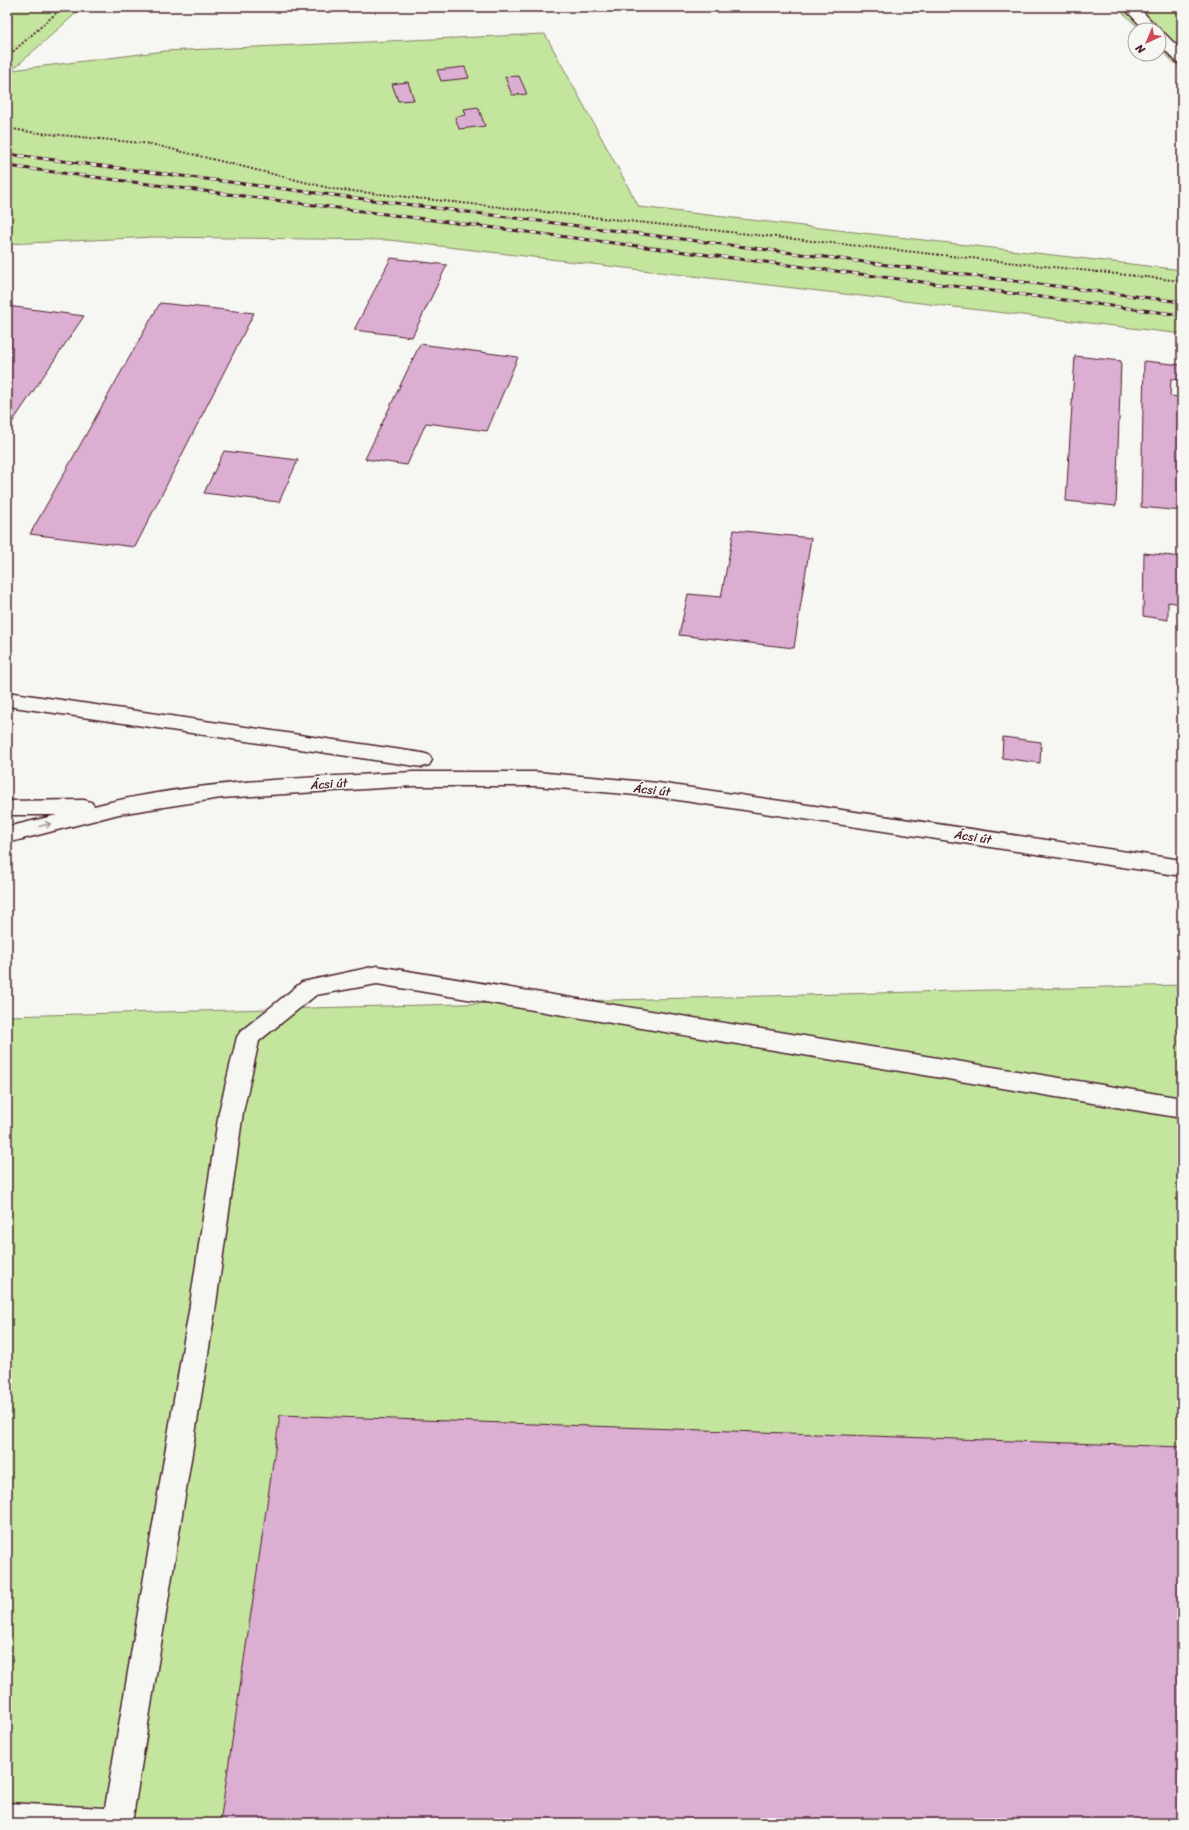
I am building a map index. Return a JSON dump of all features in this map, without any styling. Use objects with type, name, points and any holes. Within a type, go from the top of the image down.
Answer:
[{"type":"main road","points":[[1130,7],[1145,22]]},
{"type":"main road","points":[[1167,44],[1182,59]]},
{"type":"main road","points":[[7,699],[422,760]]},
{"type":"main road","name":"Ácsi út","points":[[7,835],[119,807],[221,791],[413,779],[536,779],[658,790],[1182,868]]},
{"type":"main road","name":"Ácsi út","points":[[7,808],[119,807]]},
{"type":"main road","points":[[117,1823],[202,1311],[231,1112],[249,1037],[310,988],[377,975],[1182,1108]]},
{"type":"main road","points":[[7,1818],[107,1823]]},
{"type":"path","points":[[7,57],[63,7]]},
{"type":"path","points":[[7,128],[30,132],[151,144],[332,189],[1182,281]]},
{"type":"green space","points":[[7,7],[83,7],[12,70],[165,51],[545,34],[639,207],[1182,270],[1182,334],[389,240],[155,237],[7,244]]},
{"type":"green space","points":[[1117,7],[1182,7],[1182,70],[1167,56],[1167,22],[1133,22]]},
{"type":"green space","points":[[1182,985],[1182,1823],[7,1823],[7,1016]]},
{"type":"building","points":[[465,67],[469,78],[441,81],[437,70]]},
{"type":"building","points":[[519,76],[527,94],[512,95],[505,77]]},
{"type":"building","points":[[408,82],[414,100],[398,101],[392,84]]},
{"type":"building","points":[[478,107],[485,126],[459,129],[455,117],[466,115],[464,109]]},
{"type":"building","points":[[391,258],[447,265],[412,337],[354,330]]},
{"type":"building","points":[[160,303],[254,313],[135,547],[30,534]]},
{"type":"building","points":[[7,306],[84,316],[7,430]]},
{"type":"building","points":[[420,344],[518,357],[487,431],[426,423],[407,465],[365,459]]},
{"type":"building","points":[[1075,356],[1121,361],[1116,506],[1066,501]]},
{"type":"building","points":[[1144,361],[1182,365],[1182,380],[1171,379],[1170,396],[1182,397],[1182,511],[1141,507]]},
{"type":"building","points":[[224,451],[298,460],[279,502],[204,493]]},
{"type":"building","points":[[734,530],[811,538],[794,648],[679,635],[688,594],[721,597]]},
{"type":"building","points":[[1144,553],[1182,557],[1182,604],[1168,602],[1168,620],[1143,616]]},
{"type":"building","points":[[1003,737],[1041,742],[1040,763],[1002,758]]},
{"type":"building","points":[[280,1415],[1182,1447],[1182,1823],[220,1823]]},
{"type":"railway","points":[[7,154],[1182,302]]},
{"type":"railway","points":[[7,166],[1182,315]]}]
